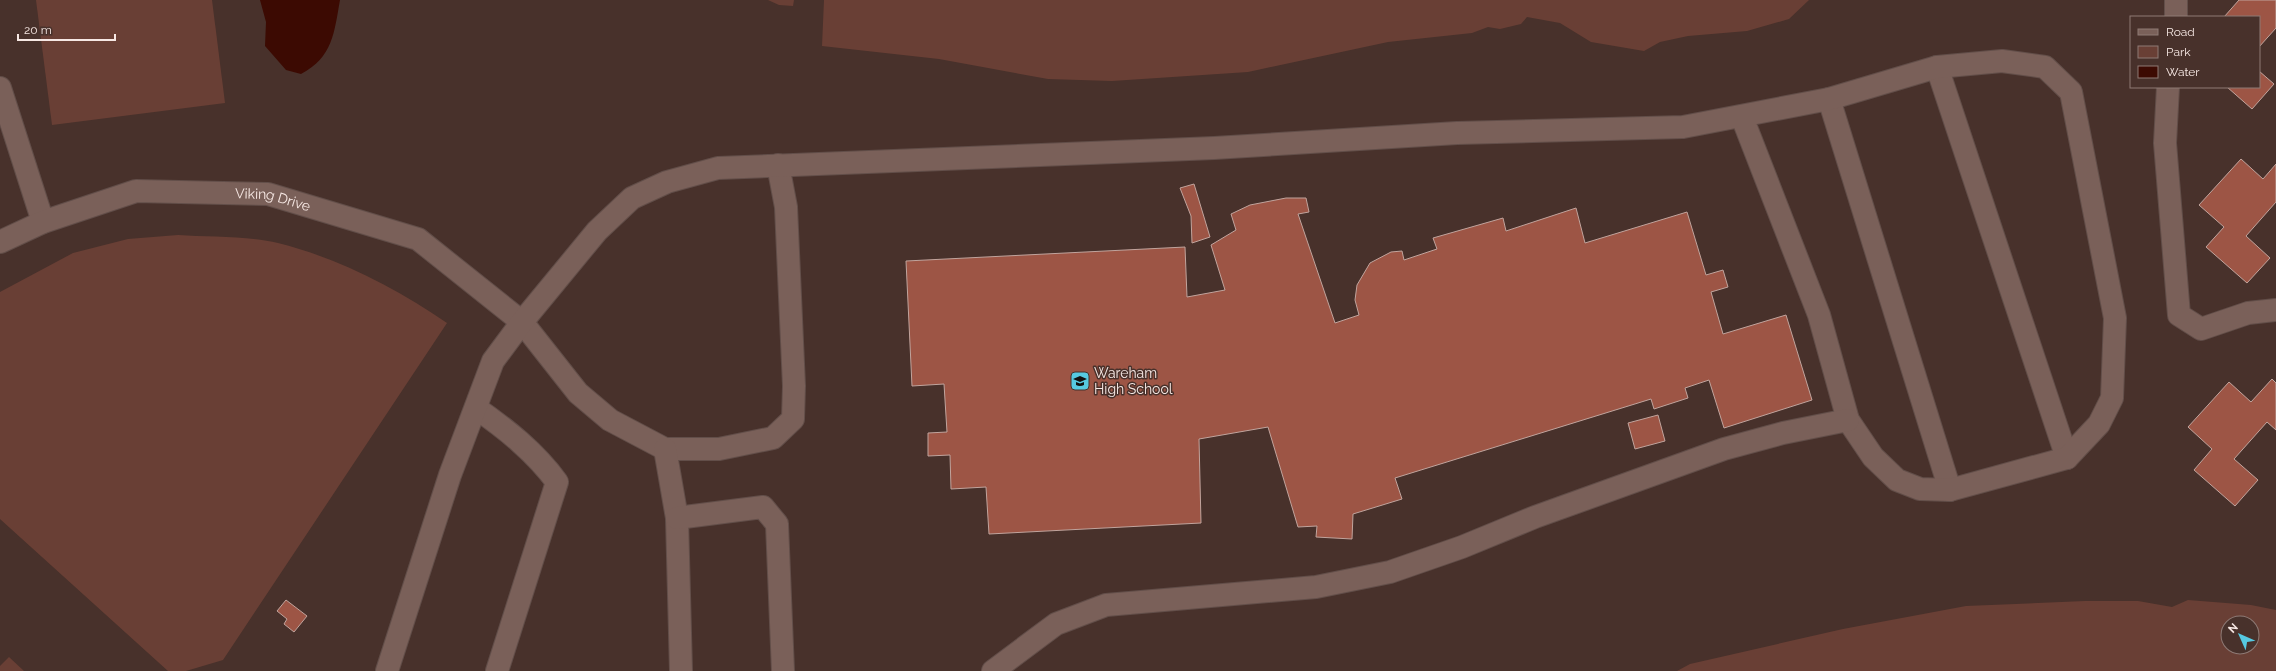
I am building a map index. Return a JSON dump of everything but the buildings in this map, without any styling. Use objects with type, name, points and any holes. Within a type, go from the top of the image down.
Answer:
[{"type":"street","points":[[2176,0],[2176,16]]},
{"type":"street","points":[[387,671],[450,475],[493,361],[522,322],[597,231],[632,198],[667,182],[718,168],[1214,148],[1457,133],[1683,127],[1742,117],[1829,99],[1937,67],[2002,61],[2045,67],[2071,92],[2115,318],[2112,398],[2099,424],[2066,458],[1950,490],[1920,489],[1897,480],[1873,457],[1848,420],[1819,315],[1742,117]]},
{"type":"street","points":[[1937,67],[2066,458]]},
{"type":"street","points":[[0,88],[43,222]]},
{"type":"street","points":[[2168,88],[2165,143],[2179,315],[2201,329],[2248,313],[2276,310]]},
{"type":"street","points":[[1829,99],[1950,490]]},
{"type":"street","points":[[681,671],[677,518],[665,449],[719,449],[773,438],[793,419],[794,386],[786,207],[778,165]]},
{"type":"street","name":"Viking Drive","points":[[0,242],[43,222],[136,191],[268,194],[418,239],[522,322],[578,393],[610,420],[665,449]]},
{"type":"street","points":[[476,408],[502,426],[545,466],[557,482],[497,671]]},
{"type":"street","points":[[993,671],[1056,624],[1106,604],[1316,587],[1390,572],[1462,547],[1535,517],[1724,449],[1848,420]]},
{"type":"street","points":[[677,518],[763,507],[777,524],[783,671]]},
{"type":"green space","points":[[36,0],[212,0],[225,103],[52,125]]},
{"type":"green space","points":[[768,0],[794,0],[793,6],[779,5]]},
{"type":"green space","points":[[824,0],[1809,0],[1789,19],[1747,31],[1688,36],[1660,42],[1644,51],[1591,42],[1560,23],[1527,17],[1521,24],[1500,29],[1488,27],[1472,33],[1388,42],[1248,72],[1112,81],[1048,79],[939,59],[822,46]]},
{"type":"green space","points":[[178,235],[254,239],[300,249],[323,257],[387,286],[447,323],[223,660],[186,671],[168,671],[0,519],[0,292],[73,253],[128,239]]},
{"type":"green space","points":[[2188,600],[2251,605],[2276,610],[2276,671],[1677,671],[1690,664],[1843,629],[1966,606],[2085,601],[2138,601],[2172,607]]},
{"type":"green space","points":[[9,657],[24,671],[0,671],[0,666]]},
{"type":"water","points":[[260,0],[340,0],[336,23],[330,43],[320,60],[301,74],[286,70],[265,46],[266,22]]},
{"type":"place","name":"Wareham High School","points":[[1080,381]]}]
